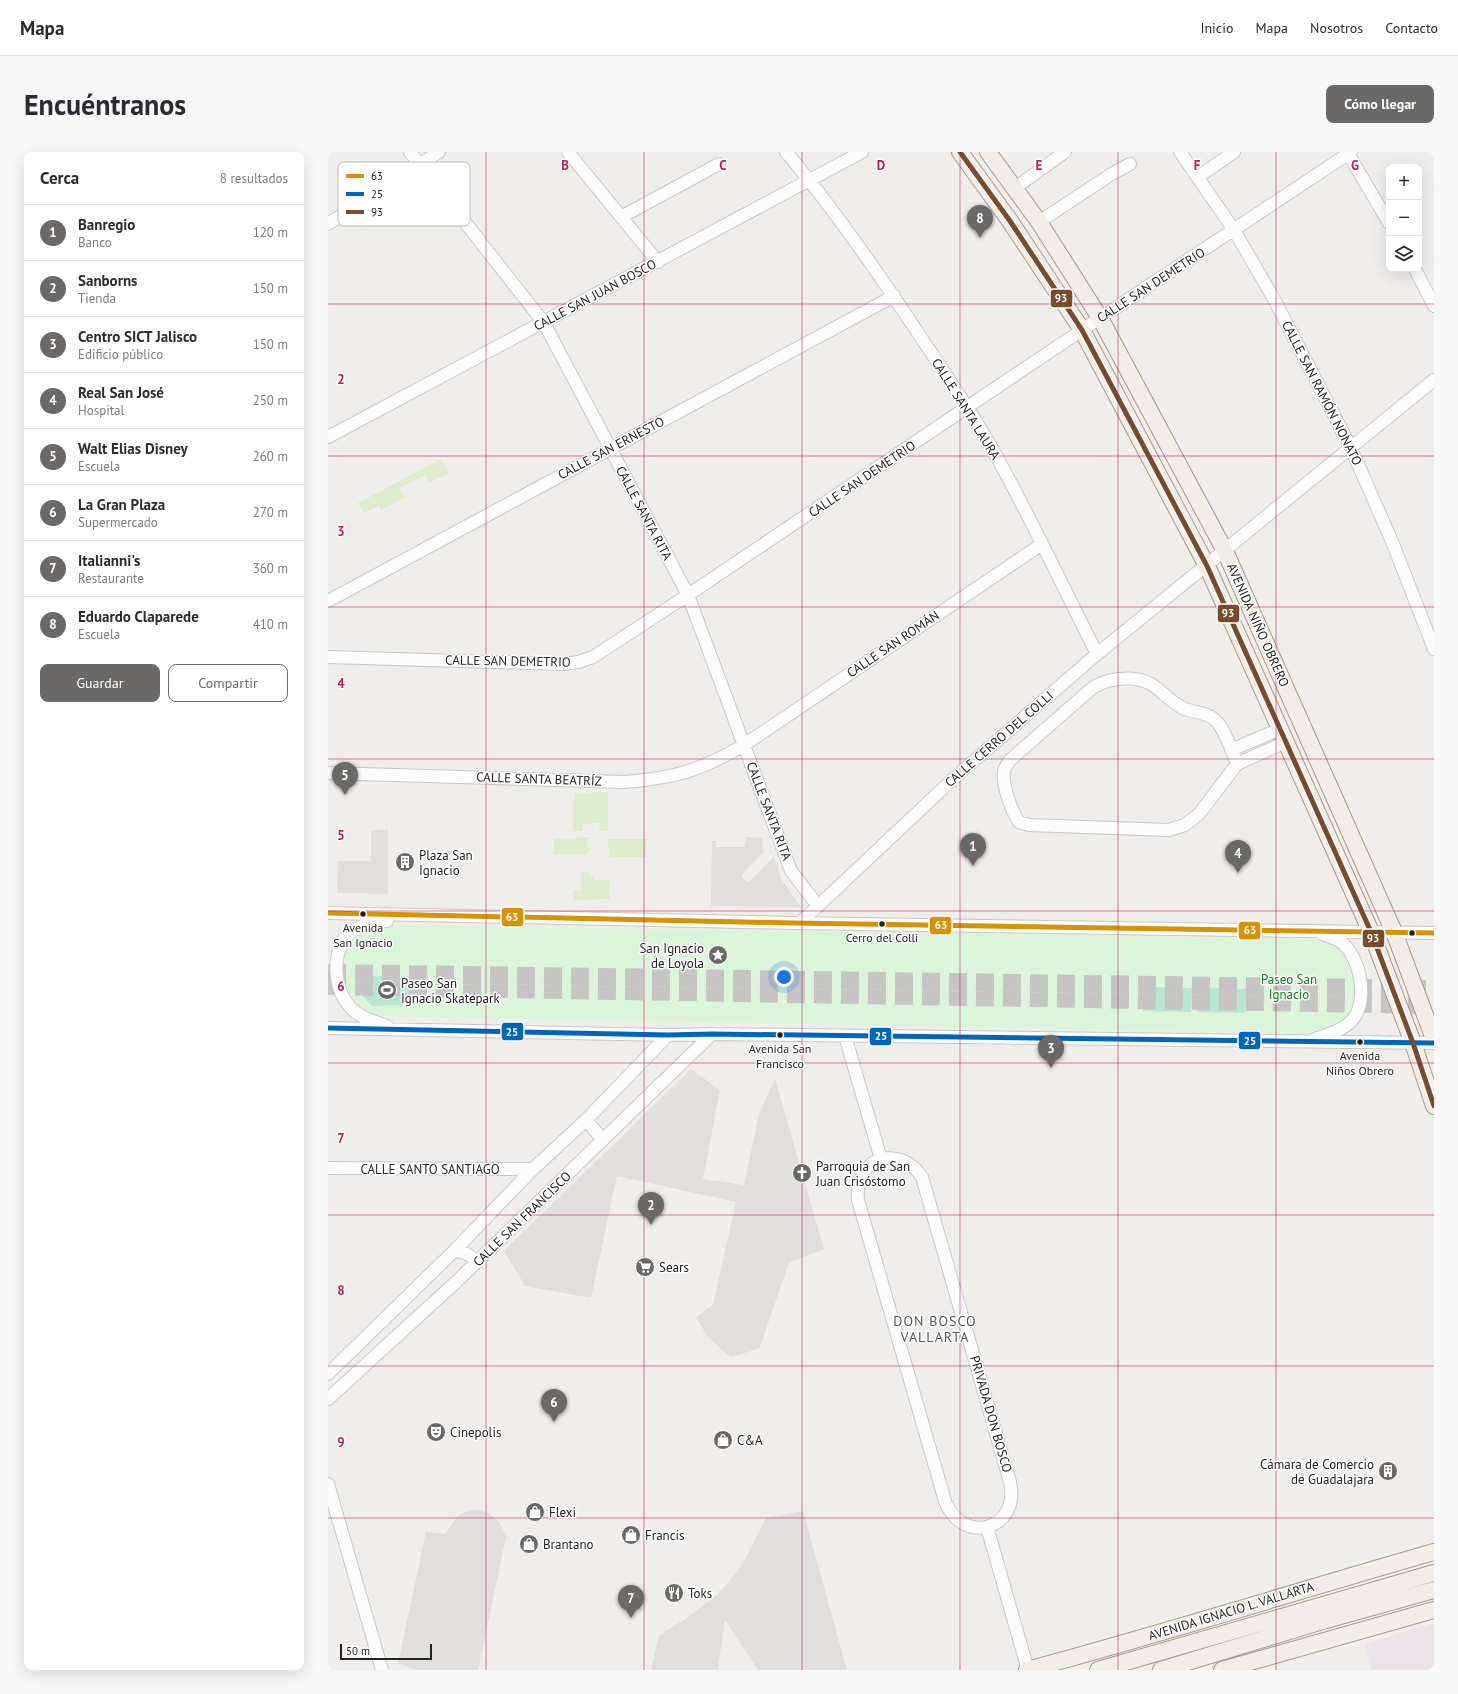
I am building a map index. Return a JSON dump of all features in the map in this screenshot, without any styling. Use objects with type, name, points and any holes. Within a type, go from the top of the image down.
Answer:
[{"type":"main road","name":"AVENIDA NIÑO OBRERO","points":[[960,152],[1010,221],[1082,330],[1206,566],[1371,932],[1413,1043],[1434,1106]]},
{"type":"main road","name":"AVENIDA NIÑO OBRERO","points":[[988,152],[1039,222],[1100,318],[1225,551],[1394,932],[1434,1039]]},
{"type":"main road","name":"AVENIDA IGNACIO L. VALLARTA","points":[[1028,1670],[1216,1617],[1318,1585],[1434,1552]]},
{"type":"main road","name":"AVENIDA IGNACIO L. VALLARTA","points":[[1098,1670],[1434,1573]]},
{"type":"main road","points":[[1161,1670],[1326,1620],[1434,1590]]},
{"type":"main road","points":[[1222,1670],[1434,1610]]},
{"type":"street","name":"CALLE SANTA RITA","points":[[410,152],[419,162]]},
{"type":"street","points":[[424,162],[439,152]]},
{"type":"street","points":[[568,152],[658,262]]},
{"type":"street","name":"CALLE SANTA LAURA","points":[[786,152],[810,180],[894,296],[967,407],[994,453],[1042,544],[1097,654]]},
{"type":"street","name":"CALLE SAN JUAN BOSCO","points":[[328,437],[862,152]]},
{"type":"street","points":[[1015,188],[1065,152]]},
{"type":"street","name":"CALLE SAN RAMÓN NONATO","points":[[1180,152],[1234,230],[1275,301],[1351,448],[1393,544],[1434,649]]},
{"type":"street","points":[[1198,177],[1234,152]]},
{"type":"street","points":[[1349,153],[1386,218]]},
{"type":"street","name":"CALLE SAN DEMETRIO","points":[[328,657],[564,664],[578,662],[593,657],[1349,153]]},
{"type":"street","points":[[621,217],[719,164]]},
{"type":"street","points":[[1039,222],[1130,164]]},
{"type":"street","points":[[328,224],[338,218]]},
{"type":"street","name":"CALLE SANTA RITA","points":[[469,226],[544,323],[688,595],[791,871],[818,906]]},
{"type":"street","points":[[1417,272],[1434,306]]},
{"type":"street","name":"CALLE SAN ERNESTO","points":[[328,601],[894,296]]},
{"type":"street","name":"CALLE CERRO DEL COLLI","points":[[800,923],[952,779],[1097,654],[1434,380]]},
{"type":"street","name":"CALLE SAN ROMÁN","points":[[744,745],[1042,544]]},
{"type":"street","points":[[1237,764],[1219,724],[1214,718],[1181,707],[1148,683],[1137,680],[1111,680],[1096,685],[1010,760],[1004,769],[1004,780],[1014,814],[1019,822],[1029,825],[1169,830],[1185,825],[1199,814],[1237,764],[1283,736]]},
{"type":"street","points":[[1231,750],[1283,736]]},
{"type":"street","name":"CALLE SANTA BEATRÍZ","points":[[328,774],[624,782],[658,779],[688,772],[705,766],[744,745]]},
{"type":"street","points":[[328,913],[800,923],[1434,933]]},
{"type":"street","points":[[397,1029],[366,1018],[350,1008],[339,992],[337,973],[338,955],[344,940],[358,928],[375,921],[453,920],[461,916]]},
{"type":"street","points":[[1311,1041],[1341,1029],[1354,1018],[1361,1004],[1361,985],[1356,962],[1341,942],[1318,931]]},
{"type":"street","points":[[328,1028],[668,1035],[712,1034],[1434,1043]]},
{"type":"street","name":"CALLE SAN FRANCISCO","points":[[328,1399],[477,1262],[712,1034]]},
{"type":"street","name":"CALLE SAN FRANCISCO","points":[[328,1374],[454,1251],[533,1169],[586,1120],[668,1035]]},
{"type":"street","points":[[845,1036],[881,1159],[874,1162],[866,1169],[860,1178],[857,1189],[862,1215],[949,1512],[956,1520],[966,1526],[977,1528],[987,1527],[1028,1670]]},
{"type":"street","points":[[586,1120],[603,1140]]},
{"type":"street","name":"PRIVADA DON BOSCO","points":[[881,1159],[896,1158],[906,1161],[916,1168],[922,1177],[1013,1492],[1011,1504],[1006,1514],[998,1522],[987,1527]]},
{"type":"street","name":"CALLE SANTO SANTIAGO","points":[[328,1168],[533,1169]]},
{"type":"street","points":[[454,1251],[467,1253],[477,1262]]},
{"type":"street","points":[[328,1484],[382,1670]]},
{"type":"shaded area","points":[[388,829],[388,894],[337,893],[338,861],[371,861],[371,831]]},
{"type":"shaded area","points":[[746,837],[762,838],[763,852],[741,876],[748,883],[774,856],[782,880],[801,907],[711,906],[712,841],[716,841],[716,847],[745,847]]},
{"type":"shaded area","points":[[691,1069],[720,1090],[703,1179],[744,1185],[759,1114],[775,1079],[824,1249],[789,1263],[759,1349],[730,1357],[707,1336],[696,1317],[713,1305],[736,1202],[617,1176],[591,1298],[525,1286],[504,1251]]},
{"type":"shaded area","points":[[478,1510],[488,1513],[500,1523],[506,1537],[478,1670],[416,1670],[398,1663],[426,1532],[446,1534],[458,1516],[468,1511]]},
{"type":"shaded area","points":[[803,1511],[847,1670],[758,1670],[725,1620],[718,1667],[719,1670],[651,1670],[659,1636],[691,1615],[719,1593],[741,1567],[766,1518]]},
{"type":"shaded area","points":[[1434,1623],[1434,1670],[1372,1670],[1364,1644]]},
{"type":"green space","points":[[441,459],[449,473],[429,483],[425,475],[399,488],[405,497],[381,510],[379,506],[364,513],[358,503]]},
{"type":"green space","points":[[608,792],[608,831],[600,831],[599,823],[582,824],[582,831],[573,831],[574,793]]},
{"type":"green space","points":[[590,837],[587,841],[587,846],[592,850],[585,854],[554,854],[554,839]]},
{"type":"green space","points":[[608,839],[647,839],[646,857],[609,857]]},
{"type":"green space","points":[[581,872],[589,872],[595,880],[609,880],[610,899],[573,900],[573,891],[581,891]]},
{"type":"green space","name":"Paseo San Ignacio","points":[[384,925],[1324,939],[1341,948],[1354,964],[1357,1002],[1349,1017],[1322,1034],[378,1016],[362,1013],[353,1005],[343,986],[341,965],[343,954],[347,945],[356,934],[364,930]]},
{"type":"green space","name":"Paseo San Ignacio Skatepark","points":[[372,976],[406,976],[411,982],[412,1000],[404,1005],[373,1006],[362,996],[362,984]]},
{"type":"green space","points":[[1143,987],[1192,988],[1191,1012],[1143,1011]]},
{"type":"green space","points":[[1197,988],[1246,989],[1245,1013],[1197,1012]]},
{"type":"tunnel","points":[[328,973],[1434,989]]},
{"type":"tunnel","points":[[328,986],[1434,1005]]},
{"type":"transit line","name":"93","points":[[960,152],[1010,221],[1082,330],[1207,566],[1371,932],[1413,1043],[1434,1106]]},
{"type":"transit line","name":"63","points":[[328,913],[793,923],[1434,933]]},
{"type":"transit line","name":"25","points":[[328,1028],[668,1035],[712,1034],[1434,1043]]},
{"type":"place","name":"Eduardo Claparede","points":[[980,238]]},
{"type":"place","name":"Walt Elias Disney","points":[[345,795]]},
{"type":"place","name":"Plaza San Ignacio","points":[[405,862]]},
{"type":"place","name":"Banregio","points":[[973,866]]},
{"type":"place","name":"Real San José","points":[[1238,873]]},
{"type":"place","name":"Avenida San Ignacio","points":[[363,914]]},
{"type":"place","name":"Cerro del Colli","points":[[882,924]]},
{"type":"place","name":"San Ignacio de Loyola","points":[[718,955]]},
{"type":"place","name":"Paseo San Ignacio Skatepark","points":[[387,990]]},
{"type":"place","name":"Avenida San Francisco","points":[[780,1035]]},
{"type":"place","name":"Avenida Niños Obrero","points":[[1360,1042]]},
{"type":"place","name":"Centro SICT Jalisco","points":[[1051,1068]]},
{"type":"place","name":"Parroquia de San Juan Crisóstomo","points":[[802,1173]]},
{"type":"place","name":"Sanborns","points":[[651,1225]]},
{"type":"place","name":"Sears","points":[[645,1267]]},
{"type":"place","name":"La Gran Plaza","points":[[554,1422]]},
{"type":"place","name":"Cinepolis","points":[[436,1432]]},
{"type":"place","name":"C&A","points":[[723,1440]]},
{"type":"place","name":"Cámara de Comercio de Guadalajara","points":[[1388,1471]]},
{"type":"place","name":"Flexi","points":[[535,1512]]},
{"type":"place","name":"Francis","points":[[631,1535]]},
{"type":"place","name":"Brantano","points":[[529,1544]]},
{"type":"place","name":"Toks","points":[[674,1593]]},
{"type":"place","name":"Italianni's","points":[[631,1618]]},
{"type":"district","name":"DON BOSCO VALLARTA","points":[[935,1330]]}]
